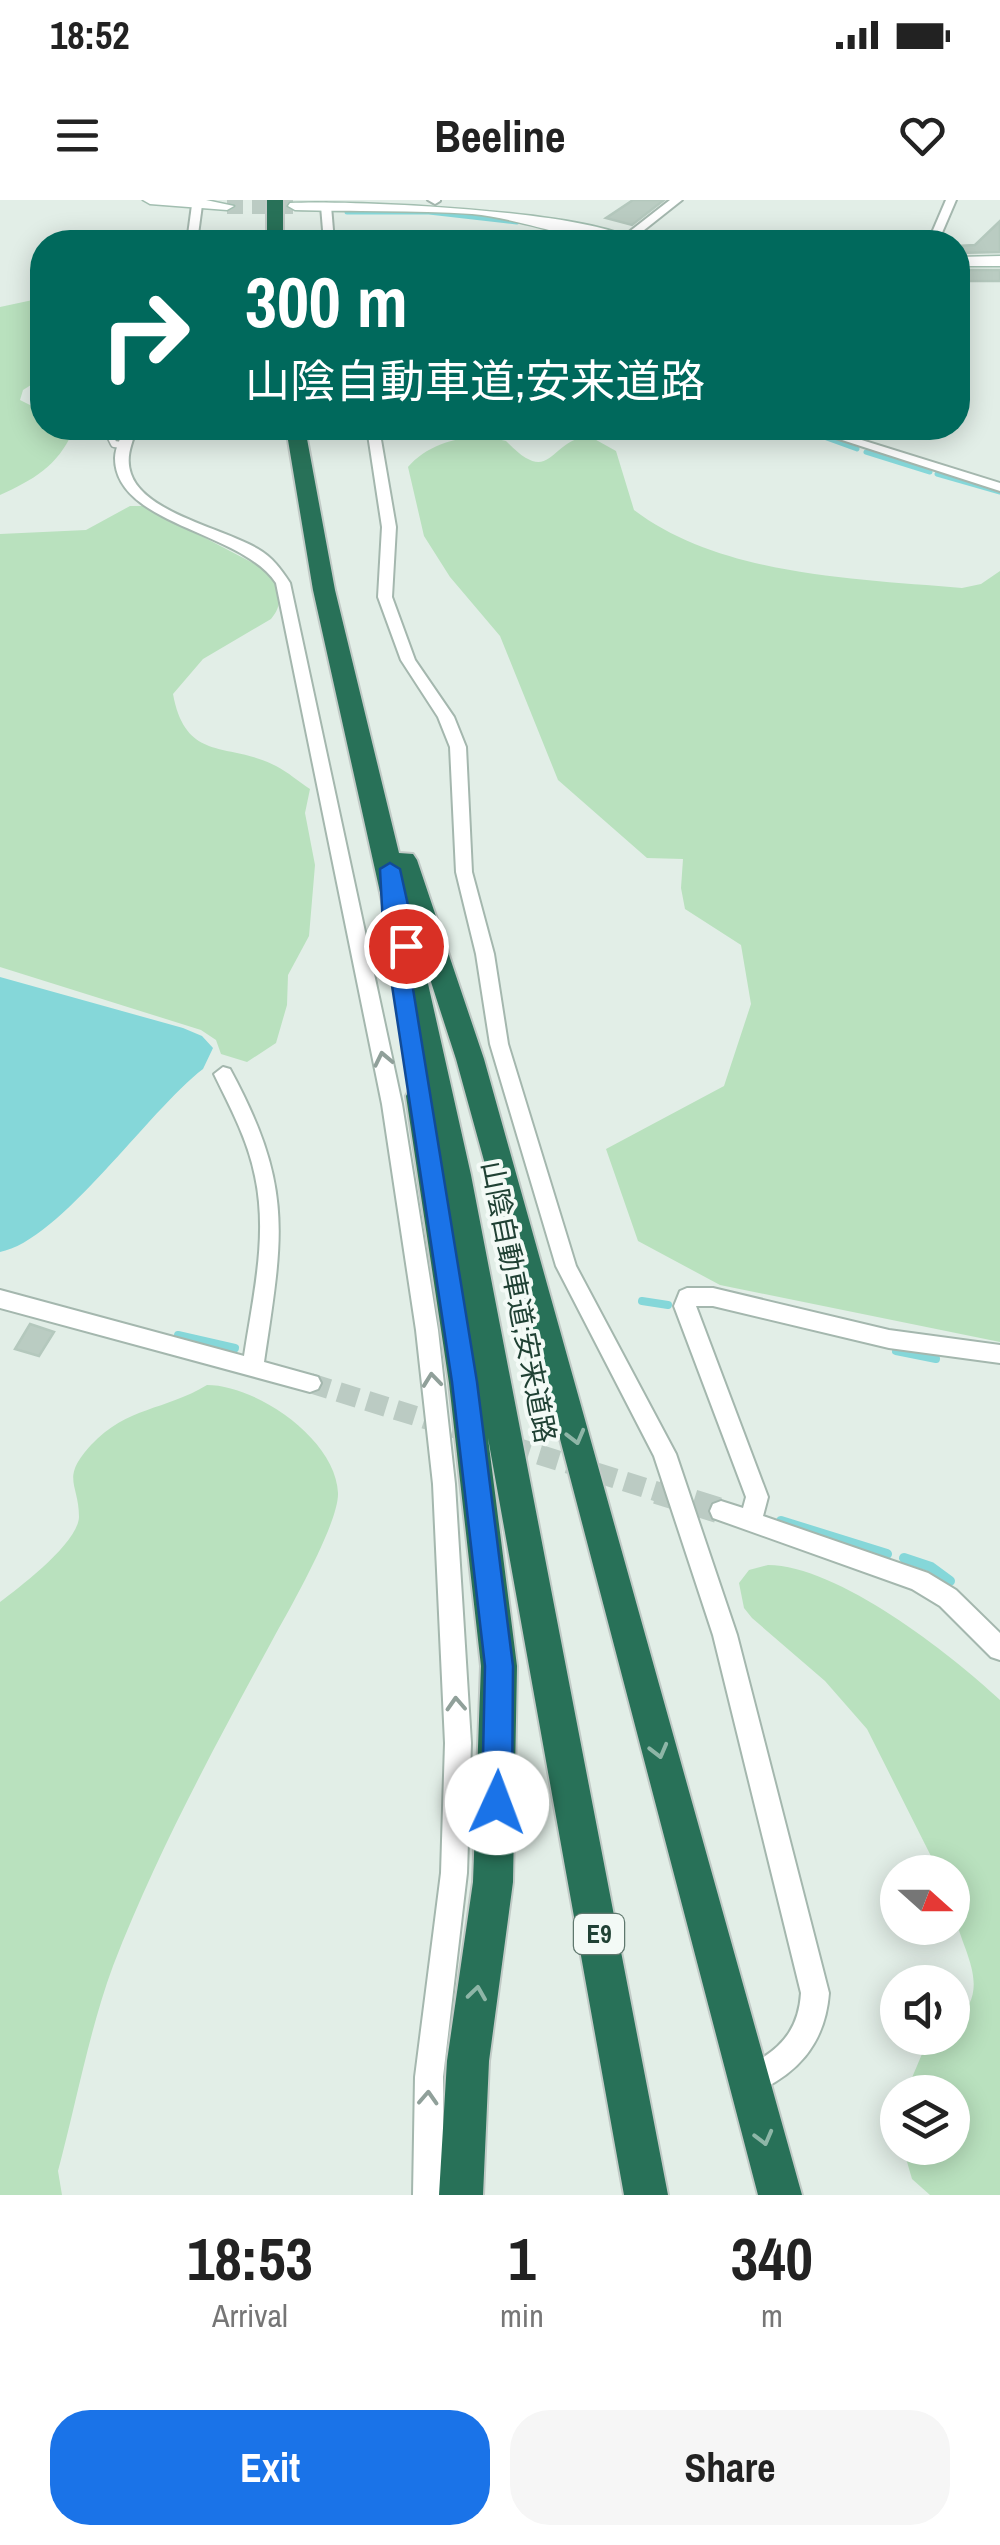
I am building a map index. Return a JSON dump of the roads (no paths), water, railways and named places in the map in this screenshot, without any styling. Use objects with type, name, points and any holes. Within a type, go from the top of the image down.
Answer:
[{"type":"highway","points":[[275,200],[275,230]]},
{"type":"highway","name":"山陰自動車道;安来道路","points":[[297,440],[324,590],[390,869],[501,1403],[646,2195]]},
{"type":"highway","points":[[362,742],[475,1078],[780,2195]]},
{"type":"highway","points":[[390,869],[393,926],[465,1382],[499,1666],[492,1882],[468,2061],[462,2195]]},
{"type":"main road","points":[[151,200],[228,206]]},
{"type":"main road","points":[[295,206],[413,203],[514,215],[577,230]]},
{"type":"main road","points":[[970,262],[1000,261]]},
{"type":"street","points":[[641,230],[677,200]]},
{"type":"street","points":[[317,204],[325,230]]},
{"type":"street","points":[[938,230],[949,204]]},
{"type":"street","points":[[193,230],[196,205]]},
{"type":"street","points":[[126,440],[132,489],[148,505],[247,548],[272,565],[283,583],[392,1104],[427,1330],[444,1484],[458,1742],[454,1873],[429,2078],[428,2195]]},
{"type":"street","points":[[376,440],[390,528],[385,597],[408,660],[446,718],[458,747],[464,872],[509,1081],[566,1266],[665,1454],[725,1635],[814,1993],[815,2020],[800,2047],[770,2072],[749,2081]]},
{"type":"street","points":[[850,440],[1000,486]]},
{"type":"street","points":[[222,1074],[248,1124],[266,1176],[270,1221],[253,1366]]},
{"type":"street","points":[[750,1524],[756,1497],[686,1297],[713,1297],[889,1339],[1000,1354]]},
{"type":"street","points":[[0,1299],[310,1383]]},
{"type":"street","points":[[720,1511],[920,1581],[948,1598],[1000,1648]]},
{"type":"water","points":[[0,977],[183,1028],[202,1036],[213,1048],[203,1069],[76,1200],[24,1243],[0,1252]]},
{"type":"waterway","points":[[347,212],[429,212],[517,222]]},
{"type":"waterway","points":[[832,440],[857,449]]},
{"type":"waterway","points":[[866,452],[930,472]]},
{"type":"waterway","points":[[937,474],[1000,492]]},
{"type":"waterway","points":[[642,1301],[668,1305]]},
{"type":"waterway","points":[[178,1335],[235,1348]]},
{"type":"waterway","points":[[896,1351],[936,1359]]},
{"type":"waterway","points":[[781,1521],[887,1554]]},
{"type":"waterway","points":[[904,1558],[931,1567],[950,1581]]},
{"type":"tunnel","points":[[227,206],[295,206]]},
{"type":"tunnel","points":[[310,1383],[665,1494]]},
{"type":"tunnel","points":[[657,1491],[721,1511]]}]
